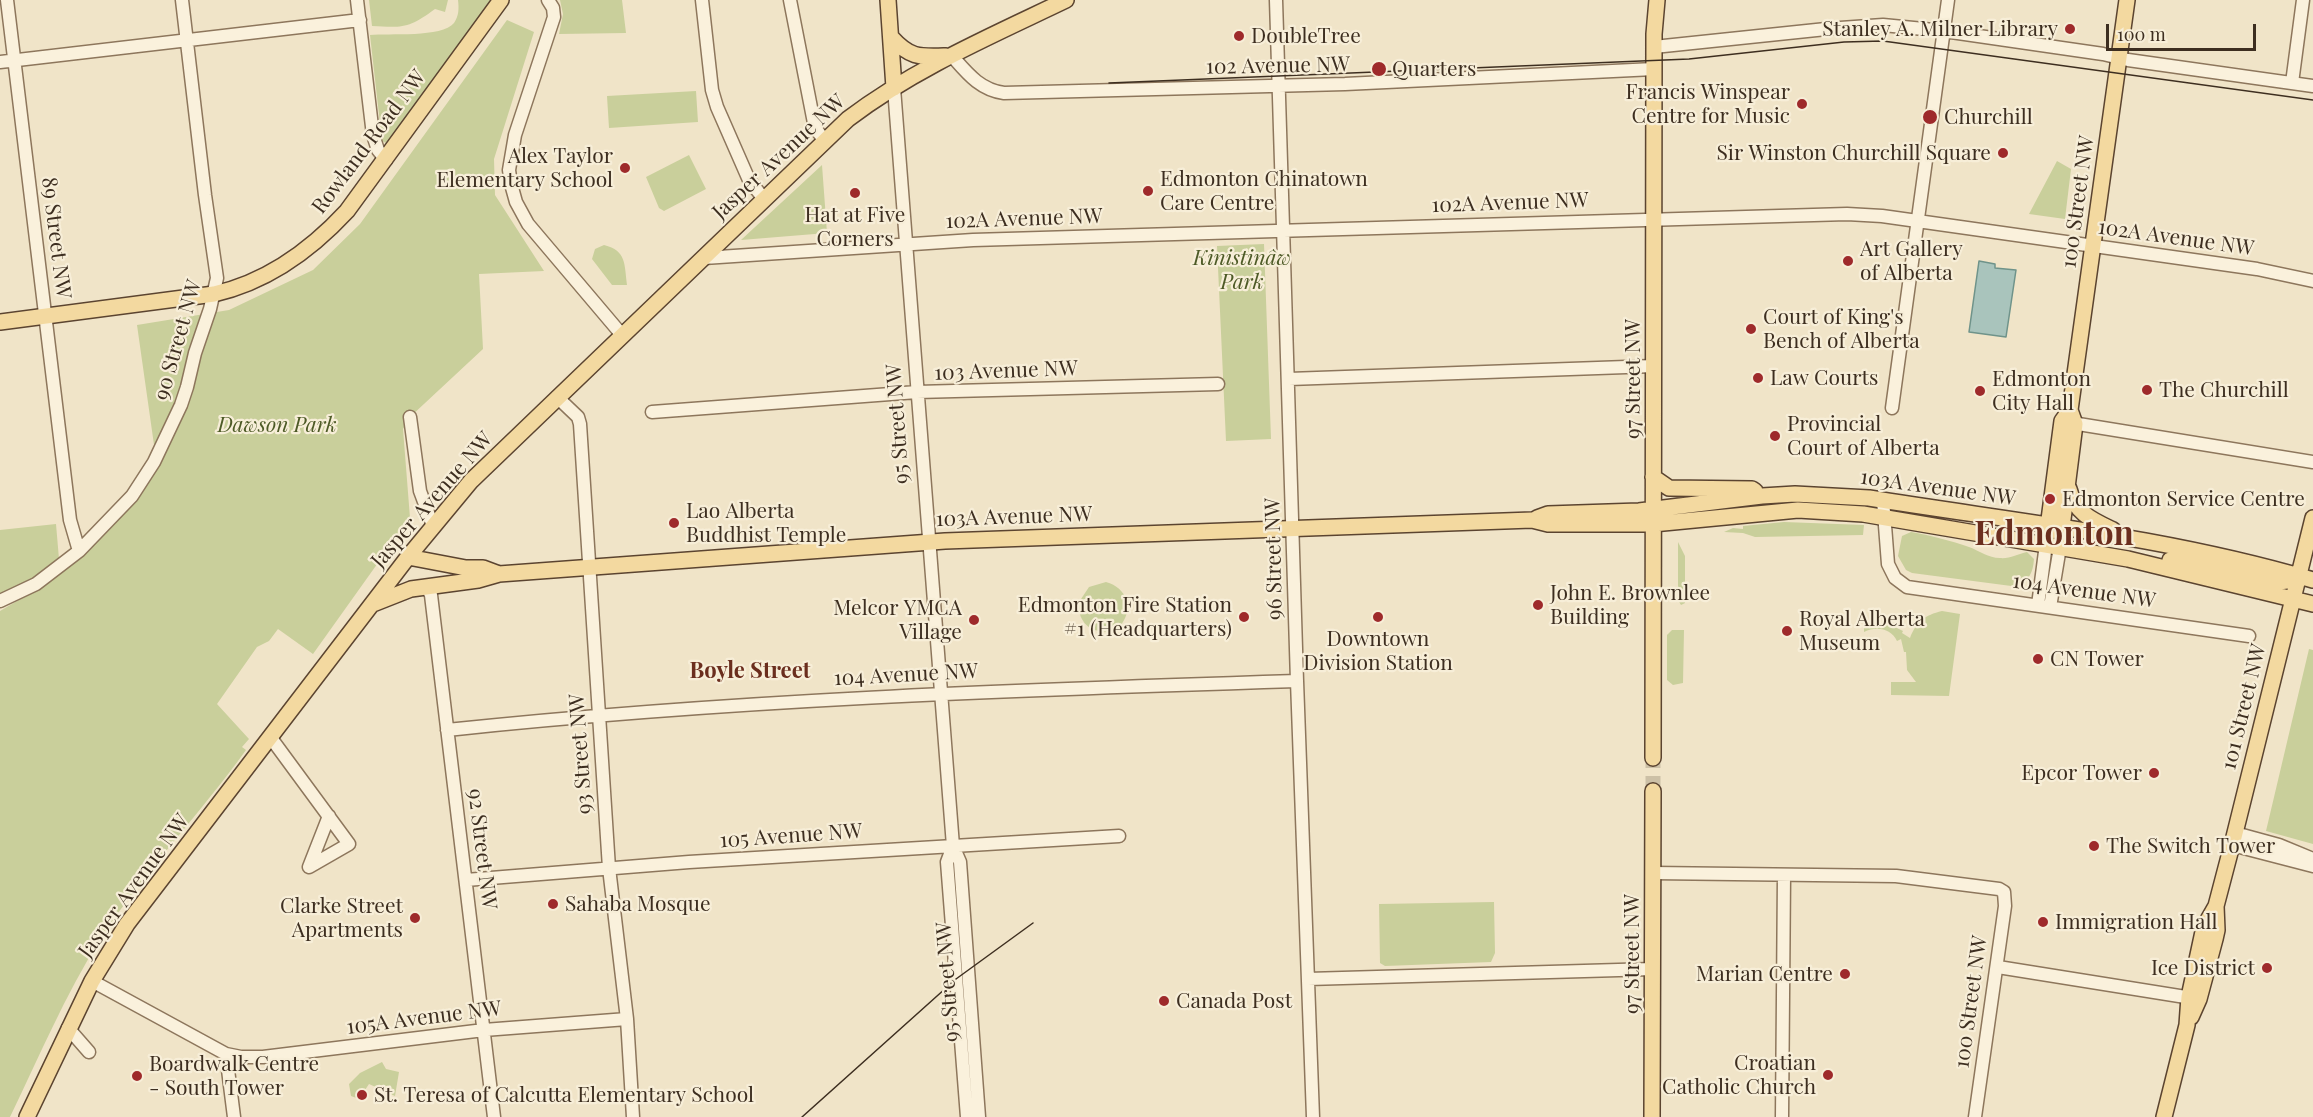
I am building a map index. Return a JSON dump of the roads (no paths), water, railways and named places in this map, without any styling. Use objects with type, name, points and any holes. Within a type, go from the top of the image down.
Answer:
[{"type":"main road","name":"Rowland Road NW","points":[[0,322],[214,294],[244,286],[299,255],[327,232],[347,211],[501,0]]},
{"type":"main road","name":"95 Street NW","points":[[888,0],[894,88]]},
{"type":"main road","name":"Jasper Avenue NW","points":[[27,1117],[92,981],[128,924],[408,557],[471,481],[848,119],[874,99],[919,72],[1066,0]]},
{"type":"main road","name":"97 Street NW","points":[[1653,758],[1654,47],[1657,0]]},
{"type":"main road","name":"100 Street NW","points":[[2053,545],[2127,0]]},
{"type":"main road","points":[[891,37],[902,50],[919,57],[952,56]]},
{"type":"main road","name":"100 Street NW","points":[[2055,526],[2068,485],[2069,418]]},
{"type":"main road","points":[[1653,477],[1669,488],[1752,489],[1762,496]]},
{"type":"main road","points":[[2068,485],[2072,499],[2086,517],[2129,538]]},
{"type":"main road","name":"103A Avenue NW","points":[[1653,516],[1762,496],[1832,495],[1883,500],[2129,538],[2202,552],[2306,578]]},
{"type":"main road","name":"103A Avenue NW","points":[[373,604],[411,589],[478,580],[499,574],[928,542],[1532,520],[1548,524],[1653,516],[1798,510],[1885,516],[2053,545],[2144,562],[2292,598]]},
{"type":"main road","name":"101 Street NW","points":[[2164,1117],[2194,998],[2217,930],[2216,906],[2292,598],[2306,578],[2313,518]]},
{"type":"main road","name":"103A Avenue NW","points":[[408,557],[483,568],[499,574]]},
{"type":"main road","points":[[2144,562],[2167,560],[2208,565],[2278,582],[2306,578]]},
{"type":"main road","points":[[427,587],[425,577],[430,571],[454,565]]},
{"type":"main road","points":[[2292,598],[2313,604]]},
{"type":"main road","name":"97 Street NW","points":[[1652,1117],[1653,791]]},
{"type":"street","name":"89 Street NW","points":[[7,0],[70,520],[78,551]]},
{"type":"street","name":"90 Street NW","points":[[0,601],[36,584],[78,551],[132,496],[154,462],[181,405],[217,278],[182,0]]},
{"type":"street","points":[[357,0],[373,135],[378,150],[386,160]]},
{"type":"street","points":[[548,0],[553,8],[554,17],[515,135],[509,170],[511,184],[516,202],[528,224],[622,335]]},
{"type":"street","points":[[702,0],[712,90],[748,180],[764,199]]},
{"type":"street","points":[[790,0],[815,128],[825,141]]},
{"type":"street","name":"96 Street NW","points":[[1276,0],[1313,1117]]},
{"type":"street","points":[[1892,408],[1948,0]]},
{"type":"street","points":[[2292,83],[2303,0]]},
{"type":"street","points":[[0,62],[360,20]]},
{"type":"street","points":[[1654,47],[1871,25],[1907,26],[2313,86]]},
{"type":"street","name":"102 Avenue NW","points":[[952,56],[980,84],[993,92],[1004,93],[1345,84],[1654,69]]},
{"type":"street","name":"95 Street NW","points":[[894,88],[940,693],[953,846],[960,862],[979,1117]]},
{"type":"street","name":"102A Avenue NW","points":[[704,258],[905,243],[1654,218],[1847,214],[1882,216],[2257,269],[2313,281]]},
{"type":"street","points":[[1289,379],[1654,366]]},
{"type":"street","name":"103 Avenue NW","points":[[652,412],[916,393],[1218,384]]},
{"type":"street","name":"93 Street NW","points":[[557,397],[578,417],[580,424],[609,868],[627,1020],[633,1117]]},
{"type":"street","points":[[410,417],[420,491],[433,526]]},
{"type":"street","points":[[2069,418],[2313,462]]},
{"type":"street","points":[[1883,500],[1885,516]]},
{"type":"street","name":"104 Avenue NW","points":[[1885,516],[1889,569],[1898,581],[1913,588],[2248,636]]},
{"type":"street","name":"100 Street NW","points":[[2044,606],[2053,545]]},
{"type":"street","name":"92 Street NW","points":[[427,587],[431,595],[494,1117]]},
{"type":"street","name":"104 Avenue NW","points":[[447,730],[598,716],[940,693],[1297,681]]},
{"type":"street","points":[[271,738],[329,816]]},
{"type":"street","name":"105 Avenue NW","points":[[466,880],[689,862],[1119,836]]},
{"type":"street","points":[[2234,839],[2279,845],[2313,859]]},
{"type":"street","points":[[2234,839],[2313,866]]},
{"type":"street","name":"95 Street NW","points":[[953,846],[947,862],[967,1117]]},
{"type":"street","points":[[1653,873],[1784,875],[1782,1117]]},
{"type":"street","name":"100 Street NW","points":[[1784,875],[1896,876],[1999,889],[2004,892],[2005,906],[1998,967],[1975,1117]]},
{"type":"street","points":[[1998,967],[2194,998]]},
{"type":"street","points":[[1308,980],[1653,969]]},
{"type":"street","points":[[92,981],[226,1054],[234,1117]]},
{"type":"street","name":"105A Avenue NW","points":[[226,1054],[263,1057],[484,1030],[627,1020]]},
{"type":"street","points":[[68,1028],[89,1052]]},
{"type":"water","points":[[1979,261],[1995,264],[1995,268],[2016,270],[2006,337],[1969,332]]},
{"type":"tunnel","points":[[1653,758],[1653,791]]},
{"type":"tram line","points":[[1109,83],[1689,59],[1844,42],[1883,41],[2313,100]]},
{"type":"tram line","points":[[802,1117],[956,979],[1033,923]]},
{"type":"place","name":"Stanley A. Milner Library","points":[[2070,29]]},
{"type":"place","name":"DoubleTree","points":[[1239,36]]},
{"type":"place","name":"Quarters","points":[[1379,69]]},
{"type":"place","name":"Francis Winspear Centre for Music","points":[[1802,104]]},
{"type":"place","name":"Churchill","points":[[1930,117]]},
{"type":"place","name":"Sir Winston Churchill Square","points":[[2003,153]]},
{"type":"place","name":"Alex Taylor Elementary School","points":[[625,168]]},
{"type":"place","name":"Edmonton Chinatown Care Centre","points":[[1148,191]]},
{"type":"place","name":"Hat at Five Corners","points":[[855,193]]},
{"type":"place","name":"Art Gallery of Alberta","points":[[1848,261]]},
{"type":"place","name":"Court of King's Bench of Alberta","points":[[1751,329]]},
{"type":"place","name":"Law Courts","points":[[1758,378]]},
{"type":"place","name":"The Churchill","points":[[2147,390]]},
{"type":"place","name":"Edmonton City Hall","points":[[1980,391]]},
{"type":"place","name":"Provincial Court of Alberta","points":[[1775,436]]},
{"type":"place","name":"Edmonton Service Centre","points":[[2050,499]]},
{"type":"place","name":"Lao Alberta Buddhist Temple","points":[[674,523]]},
{"type":"place","name":"John E. Brownlee Building","points":[[1538,605]]},
{"type":"place","name":"Edmonton Fire Station #1 (Headquarters)","points":[[1244,617]]},
{"type":"place","name":"Downtown Division Station","points":[[1378,617]]},
{"type":"place","name":"Melcor YMCA Village","points":[[974,620]]},
{"type":"place","name":"Royal Alberta Museum","points":[[1787,631]]},
{"type":"place","name":"CN Tower","points":[[2038,659]]},
{"type":"place","name":"Epcor Tower","points":[[2154,773]]},
{"type":"place","name":"The Switch Tower","points":[[2094,846]]},
{"type":"place","name":"Sahaba Mosque","points":[[553,904]]},
{"type":"place","name":"Clarke Street Apartments","points":[[415,918]]},
{"type":"place","name":"Immigration Hall","points":[[2043,922]]},
{"type":"place","name":"Ice District","points":[[2267,968]]},
{"type":"place","name":"Marian Centre","points":[[1845,974]]},
{"type":"place","name":"Canada Post","points":[[1164,1001]]},
{"type":"place","name":"Croatian Catholic Church","points":[[1828,1075]]},
{"type":"place","name":"Boardwalk Centre - South Tower","points":[[137,1076]]},
{"type":"place","name":"St. Teresa of Calcutta Elementary School","points":[[362,1095]]},
{"type":"district","name":"Edmonton","points":[[2054,535]]},
{"type":"district","name":"Boyle Street","points":[[750,671]]},
{"type":"park label","name":"Kinistinâw Park","points":[[1242,270]]},
{"type":"park label","name":"Dawson Park","points":[[277,425]]}]
